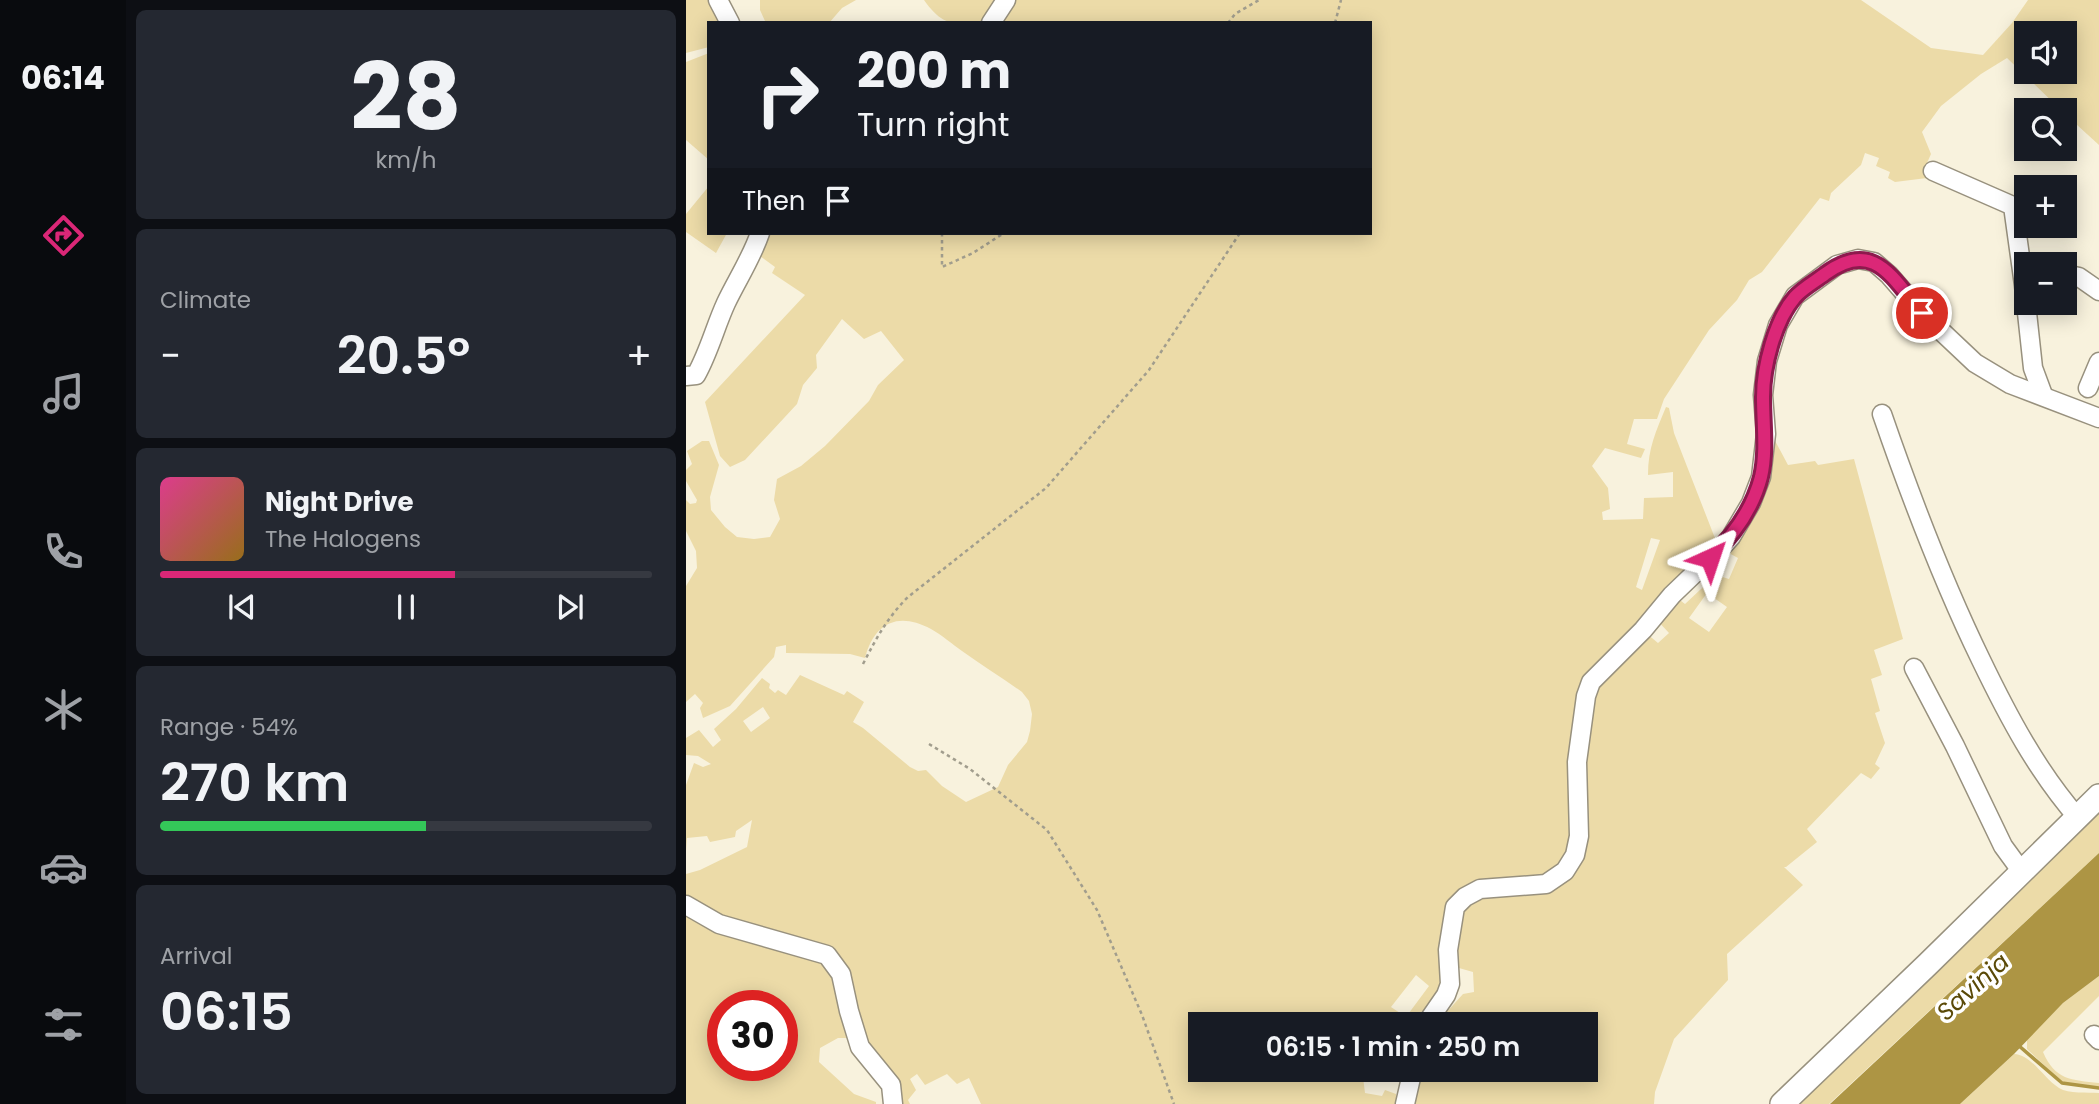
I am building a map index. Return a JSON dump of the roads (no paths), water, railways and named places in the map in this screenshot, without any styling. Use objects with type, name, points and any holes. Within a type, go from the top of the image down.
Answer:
[{"type":"main road","points":[[1782,1104],[2099,796]]},
{"type":"street","points":[[718,0],[729,21]]},
{"type":"street","points":[[992,21],[1006,0]]},
{"type":"street","points":[[1933,171],[2013,206],[2020,252]]},
{"type":"street","points":[[686,376],[696,375],[704,360],[725,305],[759,235]]},
{"type":"street","points":[[1434,1012],[1450,984],[1448,950],[1455,907],[1465,897],[1480,889],[1546,884],[1565,872],[1574,855],[1579,825],[1577,762],[1586,696],[1591,682],[1643,630],[1672,595],[1726,543],[1751,503],[1761,477],[1766,434],[1763,395],[1767,361],[1778,326],[1795,296],[1838,265],[1858,259],[1874,262],[1922,313],[1975,363],[2010,384],[2099,418]]},
{"type":"street","points":[[2077,277],[2099,291]]},
{"type":"street","points":[[2028,315],[2033,369],[2043,395]]},
{"type":"street","points":[[2088,388],[2099,362]]},
{"type":"street","points":[[1882,414],[1930,549],[1972,643],[2007,713],[2054,791],[2078,818]]},
{"type":"street","points":[[1914,668],[2003,846],[2022,872]]},
{"type":"street","points":[[686,905],[719,924],[827,955],[841,974],[860,1047],[891,1085],[893,1104]]},
{"type":"street","points":[[1405,1104],[1410,1082]]},
{"type":"water","name":"Savinja","points":[[2099,853],[2099,976],[2063,1003],[2014,1054],[1960,1104],[1830,1104]]},
{"type":"waterway","points":[[2018,1045],[2062,1083],[2099,1088]]}]
